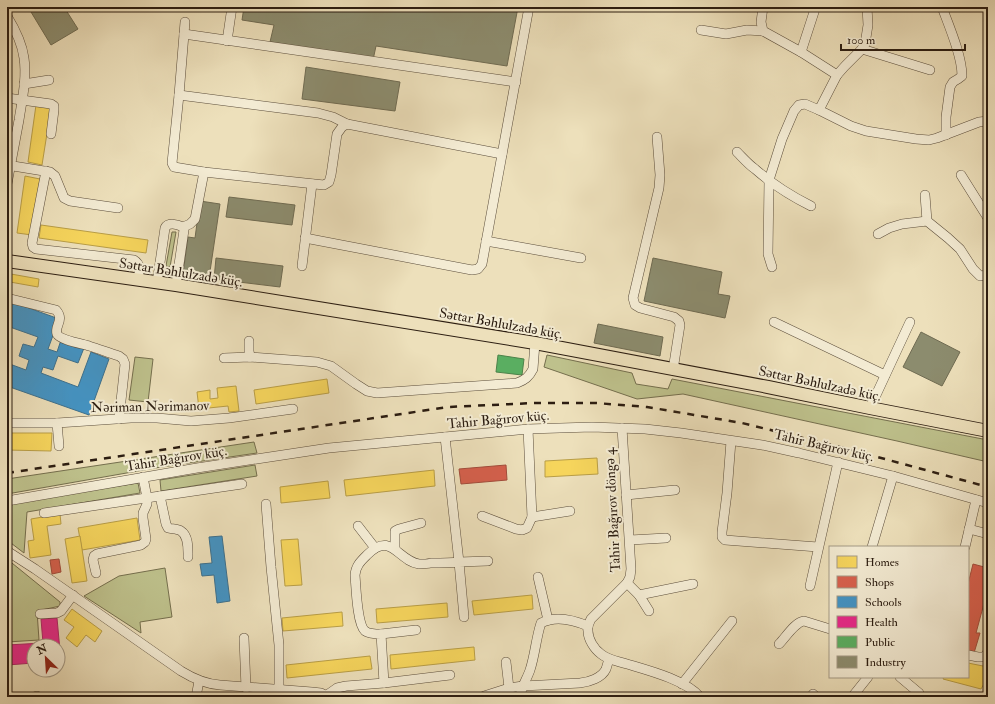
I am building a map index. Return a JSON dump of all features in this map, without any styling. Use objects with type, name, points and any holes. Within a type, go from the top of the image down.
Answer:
[{"type":"main road","name":"Səttar Bəhlulzadə küç.","points":[[7,261],[138,280],[535,343],[768,387],[988,431]]},
{"type":"street","points":[[227,40],[232,7]]},
{"type":"street","points":[[305,238],[472,270],[478,268],[482,264],[529,7]]},
{"type":"street","points":[[763,7],[761,22],[763,31]]},
{"type":"street","points":[[819,110],[837,75],[866,44],[868,25],[867,7]]},
{"type":"street","points":[[942,7],[962,70],[962,76],[953,82],[950,87],[946,117],[946,135]]},
{"type":"street","points":[[801,52],[815,10]]},
{"type":"street","points":[[7,16],[17,35],[23,52],[25,65],[22,100],[9,165],[7,184]]},
{"type":"street","points":[[185,22],[173,165],[176,167],[204,172],[324,185],[329,182],[331,175],[337,134],[342,127],[347,124]]},
{"type":"street","points":[[701,30],[726,34],[747,30],[763,31],[801,52],[837,75]]},
{"type":"street","points":[[184,34],[516,82]]},
{"type":"street","points":[[862,49],[930,70]]},
{"type":"street","points":[[24,84],[49,80]]},
{"type":"street","points":[[179,95],[318,113],[332,117],[347,124],[502,154]]},
{"type":"street","points":[[7,98],[51,104],[54,106],[50,134]]},
{"type":"street","points":[[772,267],[768,254],[769,180],[782,139],[794,111],[800,105],[805,104],[851,126],[866,131],[916,139],[929,140],[937,138],[979,122],[988,121]]},
{"type":"street","points":[[657,137],[660,175],[659,188],[633,298],[635,305],[640,308],[674,317],[679,321],[680,325],[673,370]]},
{"type":"street","points":[[737,152],[769,180],[811,206]]},
{"type":"street","points":[[9,165],[50,172],[55,176],[64,198],[70,201],[118,208]]},
{"type":"street","points":[[46,171],[32,243],[33,246],[36,249],[134,260],[140,266],[138,280]]},
{"type":"street","points":[[157,283],[166,225],[180,225],[183,227],[190,224],[195,219],[204,172]]},
{"type":"street","points":[[961,175],[988,218]]},
{"type":"street","points":[[302,266],[312,184]]},
{"type":"street","points":[[925,195],[927,221]]},
{"type":"street","points":[[878,234],[902,224],[927,221],[960,249],[973,269],[980,276],[988,275]]},
{"type":"street","points":[[176,286],[184,230],[183,227]]},
{"type":"street","points":[[486,241],[581,258]]},
{"type":"street","points":[[7,298],[56,310],[60,317],[57,334],[60,337],[119,356],[123,359],[125,364],[119,419]]},
{"type":"street","points":[[774,322],[885,375]]},
{"type":"street","points":[[870,408],[910,322]]},
{"type":"street","points":[[249,341],[250,357]]},
{"type":"street","points":[[224,358],[250,357],[317,362],[331,366],[367,391],[377,392],[517,383],[528,377],[533,369],[535,343]]},
{"type":"street","name":"Nəriman Nərimanov","points":[[7,423],[57,423],[157,418],[191,421],[229,418],[293,408]]},
{"type":"street","points":[[57,423],[59,446]]},
{"type":"street","name":"Tahir Bağırov küç.","points":[[7,501],[143,477],[328,448],[528,429],[592,426],[681,433],[762,445],[893,476],[988,503]]},
{"type":"street","name":"Tahir Bağırov döngə 4","points":[[588,626],[595,614],[627,583],[630,577],[630,540],[622,428]]},
{"type":"street","points":[[482,516],[516,529],[522,530],[527,528],[532,517],[528,429]]},
{"type":"street","points":[[445,437],[464,617]]},
{"type":"street","points":[[731,441],[722,537],[725,540],[818,547]]},
{"type":"street","points":[[810,586],[838,462]]},
{"type":"street","points":[[872,546],[893,476]]},
{"type":"street","points":[[96,572],[93,560],[94,556],[97,554],[141,545],[145,542],[146,539],[143,513],[147,498],[143,477]]},
{"type":"street","points":[[44,513],[242,484]]},
{"type":"street","points":[[626,495],[675,490]]},
{"type":"street","points":[[160,496],[168,528],[184,533],[188,557]]},
{"type":"street","points":[[965,546],[976,500]]},
{"type":"street","points":[[266,504],[279,645],[279,689]]},
{"type":"street","points":[[532,517],[570,511]]},
{"type":"street","points":[[395,549],[395,531],[420,523]]},
{"type":"street","points":[[358,526],[375,548]]},
{"type":"street","points":[[969,529],[988,534]]},
{"type":"street","points":[[630,540],[666,538]]},
{"type":"street","points":[[416,630],[381,634],[365,631],[359,618],[355,575],[359,563],[375,548],[380,546],[389,546],[395,549],[399,554],[418,564],[488,561]]},
{"type":"street","points":[[7,551],[73,595],[181,671],[198,681],[209,684],[246,688],[321,693],[328,696],[337,688],[346,686],[384,684],[450,675]]},
{"type":"street","points":[[538,577],[548,620]]},
{"type":"street","points":[[627,583],[640,595],[649,611]]},
{"type":"street","points":[[640,595],[693,584]]},
{"type":"street","points":[[40,614],[56,613],[61,611],[73,595]]},
{"type":"street","points":[[520,697],[523,686],[531,669],[536,639],[541,623],[548,620],[567,619],[574,620],[588,626],[588,636],[590,641],[601,655],[609,659],[661,675],[682,684],[698,694],[700,697]]},
{"type":"street","points":[[682,684],[732,621]]},
{"type":"street","points":[[779,644],[800,621],[829,629]]},
{"type":"street","points":[[381,634],[384,684]]},
{"type":"street","points":[[244,638],[246,688]]},
{"type":"street","points":[[969,655],[984,657],[988,652]]},
{"type":"street","points":[[484,696],[509,688],[523,686],[589,682],[600,676],[606,670],[609,659]]},
{"type":"street","points":[[506,662],[509,688]]},
{"type":"street","points":[[852,697],[867,678]]},
{"type":"street","points":[[901,678],[919,693]]},
{"type":"street","points":[[196,697],[198,681]]},
{"type":"green space","points":[[172,232],[176,232],[170,267],[166,266]]},
{"type":"green space","points":[[547,355],[632,373],[636,384],[668,389],[672,379],[988,440],[988,462],[683,394],[637,399],[544,367]]},
{"type":"green space","points":[[135,357],[153,359],[148,402],[129,400]]},
{"type":"green space","points":[[254,442],[257,453],[155,468],[7,494],[7,479]]},
{"type":"green space","points":[[255,465],[257,476],[161,491],[160,480]]},
{"type":"green space","points":[[138,483],[140,493],[27,512],[24,553],[7,540],[7,505]]},
{"type":"green space","points":[[7,559],[60,602],[60,606],[37,611],[39,638],[26,638],[26,641],[7,642]]},
{"type":"green space","points":[[165,568],[172,617],[140,622],[141,633],[84,596],[119,576]]},
{"type":"building: Homes","points":[[36,105],[51,108],[42,165],[28,162]]},
{"type":"building: Homes","points":[[25,176],[40,179],[32,235],[17,233]]},
{"type":"building: Homes","points":[[41,225],[148,240],[146,253],[39,238]]},
{"type":"building: Homes","points":[[11,274],[39,279],[38,287],[10,282]]},
{"type":"building: Homes","points":[[327,379],[329,393],[256,404],[254,390]]},
{"type":"building: Homes","points":[[236,386],[239,411],[229,412],[228,406],[199,409],[197,392],[210,390],[210,399],[218,398],[217,388]]},
{"type":"building: Homes","points":[[7,433],[52,433],[51,451],[7,450]]},
{"type":"building: Homes","points":[[597,458],[598,474],[545,477],[545,461]]},
{"type":"building: Homes","points":[[434,470],[435,486],[346,496],[344,480]]},
{"type":"building: Homes","points":[[328,481],[330,498],[281,503],[280,487]]},
{"type":"building: Homes","points":[[60,514],[61,524],[47,526],[51,555],[30,558],[28,541],[34,540],[31,519]]},
{"type":"building: Homes","points":[[137,518],[140,540],[82,550],[78,528]]},
{"type":"building: Homes","points":[[80,536],[87,581],[72,583],[65,539]]},
{"type":"building: Homes","points":[[298,539],[302,585],[285,586],[281,540]]},
{"type":"building: Homes","points":[[532,595],[533,609],[474,615],[472,601]]},
{"type":"building: Homes","points":[[447,603],[448,617],[377,623],[376,609]]},
{"type":"building: Homes","points":[[72,609],[102,631],[95,642],[86,635],[77,647],[66,638],[74,627],[64,620]]},
{"type":"building: Homes","points":[[342,612],[343,626],[283,631],[282,618]]},
{"type":"building: Homes","points":[[474,647],[475,660],[391,669],[390,655]]},
{"type":"building: Homes","points":[[370,656],[372,669],[287,678],[286,665]]},
{"type":"building: Homes","points":[[969,663],[988,667],[988,677],[981,689],[943,679],[969,678]]},
{"type":"building: Shops","points":[[506,465],[507,480],[461,484],[459,469]]},
{"type":"building: Shops","points":[[59,559],[61,572],[52,574],[50,560]]},
{"type":"building: Shops","points":[[973,564],[988,568],[988,596],[986,596],[976,633],[980,633],[974,653],[969,651],[969,580]]},
{"type":"building: Schools","points":[[7,300],[59,319],[48,349],[57,352],[61,340],[84,348],[78,363],[58,356],[53,370],[43,367],[41,373],[78,387],[91,352],[109,359],[89,415],[7,386],[7,363],[26,370],[29,360],[19,356],[23,344],[34,347],[38,337],[7,326]]},
{"type":"building: Schools","points":[[222,536],[230,601],[217,603],[214,575],[202,576],[200,564],[212,563],[209,537]]},
{"type":"building: Health","points":[[57,618],[59,638],[43,638],[41,619]]},
{"type":"building: Health","points":[[26,644],[26,664],[7,665],[7,645]]},
{"type":"building: Public","points":[[498,355],[524,359],[522,375],[496,372]]},
{"type":"building: Industry","points":[[28,7],[64,7],[78,29],[51,45]]},
{"type":"building: Industry","points":[[244,7],[518,7],[507,66],[376,46],[373,60],[270,42],[274,25],[242,20]]},
{"type":"building: Industry","points":[[306,67],[400,82],[395,111],[302,99]]},
{"type":"building: Industry","points":[[229,197],[295,205],[292,225],[226,217]]},
{"type":"building: Industry","points":[[200,201],[220,204],[208,285],[182,281],[188,237],[195,238]]},
{"type":"building: Industry","points":[[216,258],[283,266],[280,287],[214,279]]},
{"type":"building: Industry","points":[[653,258],[722,272],[718,294],[730,296],[725,318],[644,301]]},
{"type":"building: Industry","points":[[598,324],[663,337],[660,356],[594,343]]},
{"type":"building: Industry","points":[[921,332],[960,352],[942,386],[903,367]]},
{"type":"railway","points":[[7,473],[448,407],[535,403],[596,403],[647,407],[742,423],[848,449],[988,487]]}]
